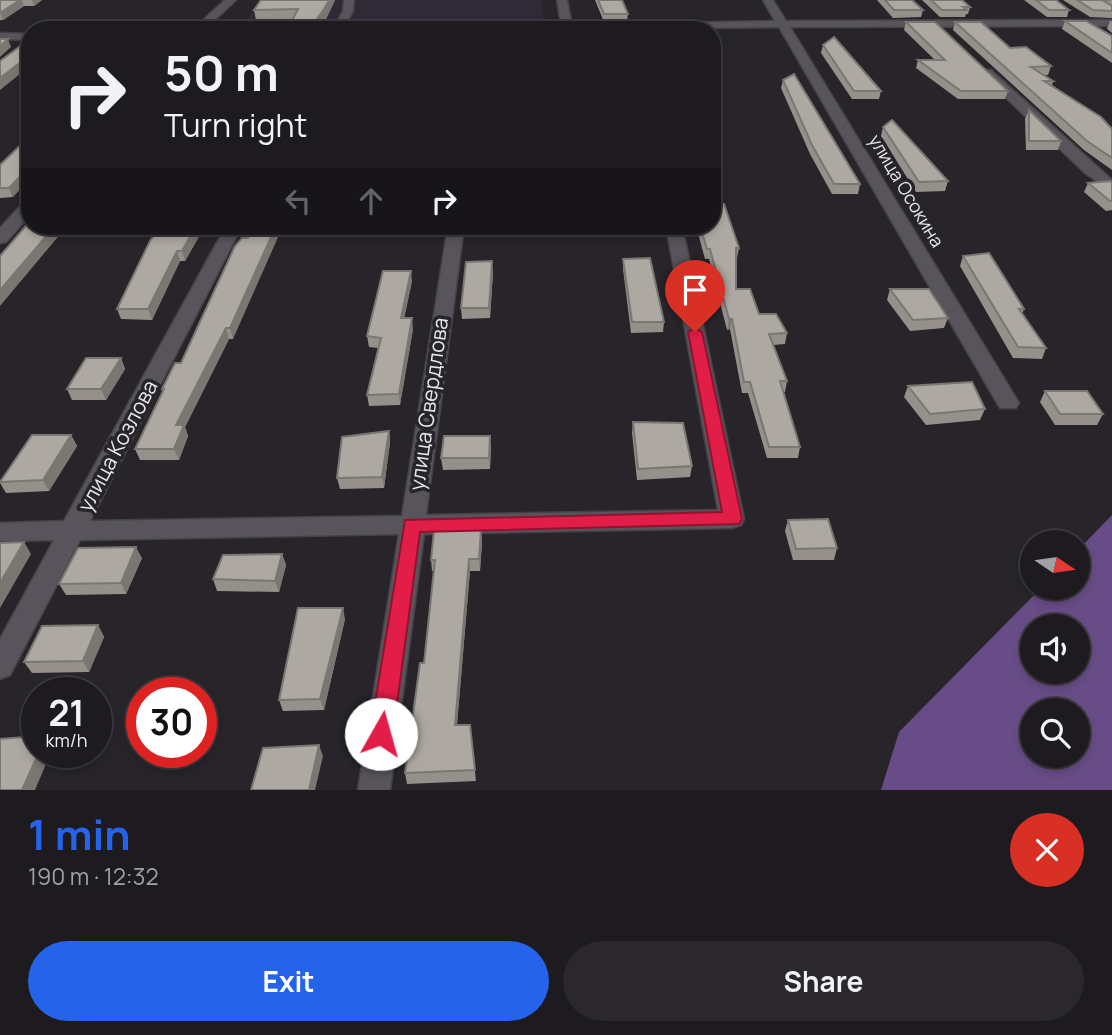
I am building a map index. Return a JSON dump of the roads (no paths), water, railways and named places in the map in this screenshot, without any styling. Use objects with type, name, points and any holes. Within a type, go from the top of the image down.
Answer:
[{"type":"street","points":[[207,21],[231,0]]},
{"type":"street","points":[[342,21],[348,11],[348,0]]},
{"type":"street","points":[[562,0],[566,21]]},
{"type":"street","name":"улица Осокина","points":[[768,0],[1009,403]]},
{"type":"street","points":[[920,8],[941,29]]},
{"type":"street","points":[[1070,12],[1104,35]]},
{"type":"street","points":[[721,25],[782,24],[941,29],[1112,23]]},
{"type":"street","points":[[0,36],[21,37]]},
{"type":"street","points":[[975,61],[1090,170],[1112,187]]},
{"type":"street","points":[[0,238],[21,215]]},
{"type":"street","name":"улица Козлова","points":[[0,666],[229,235]]},
{"type":"street","name":"улица Свердлова","points":[[374,790],[455,235]]},
{"type":"street","points":[[0,532],[732,519],[676,235]]}]
